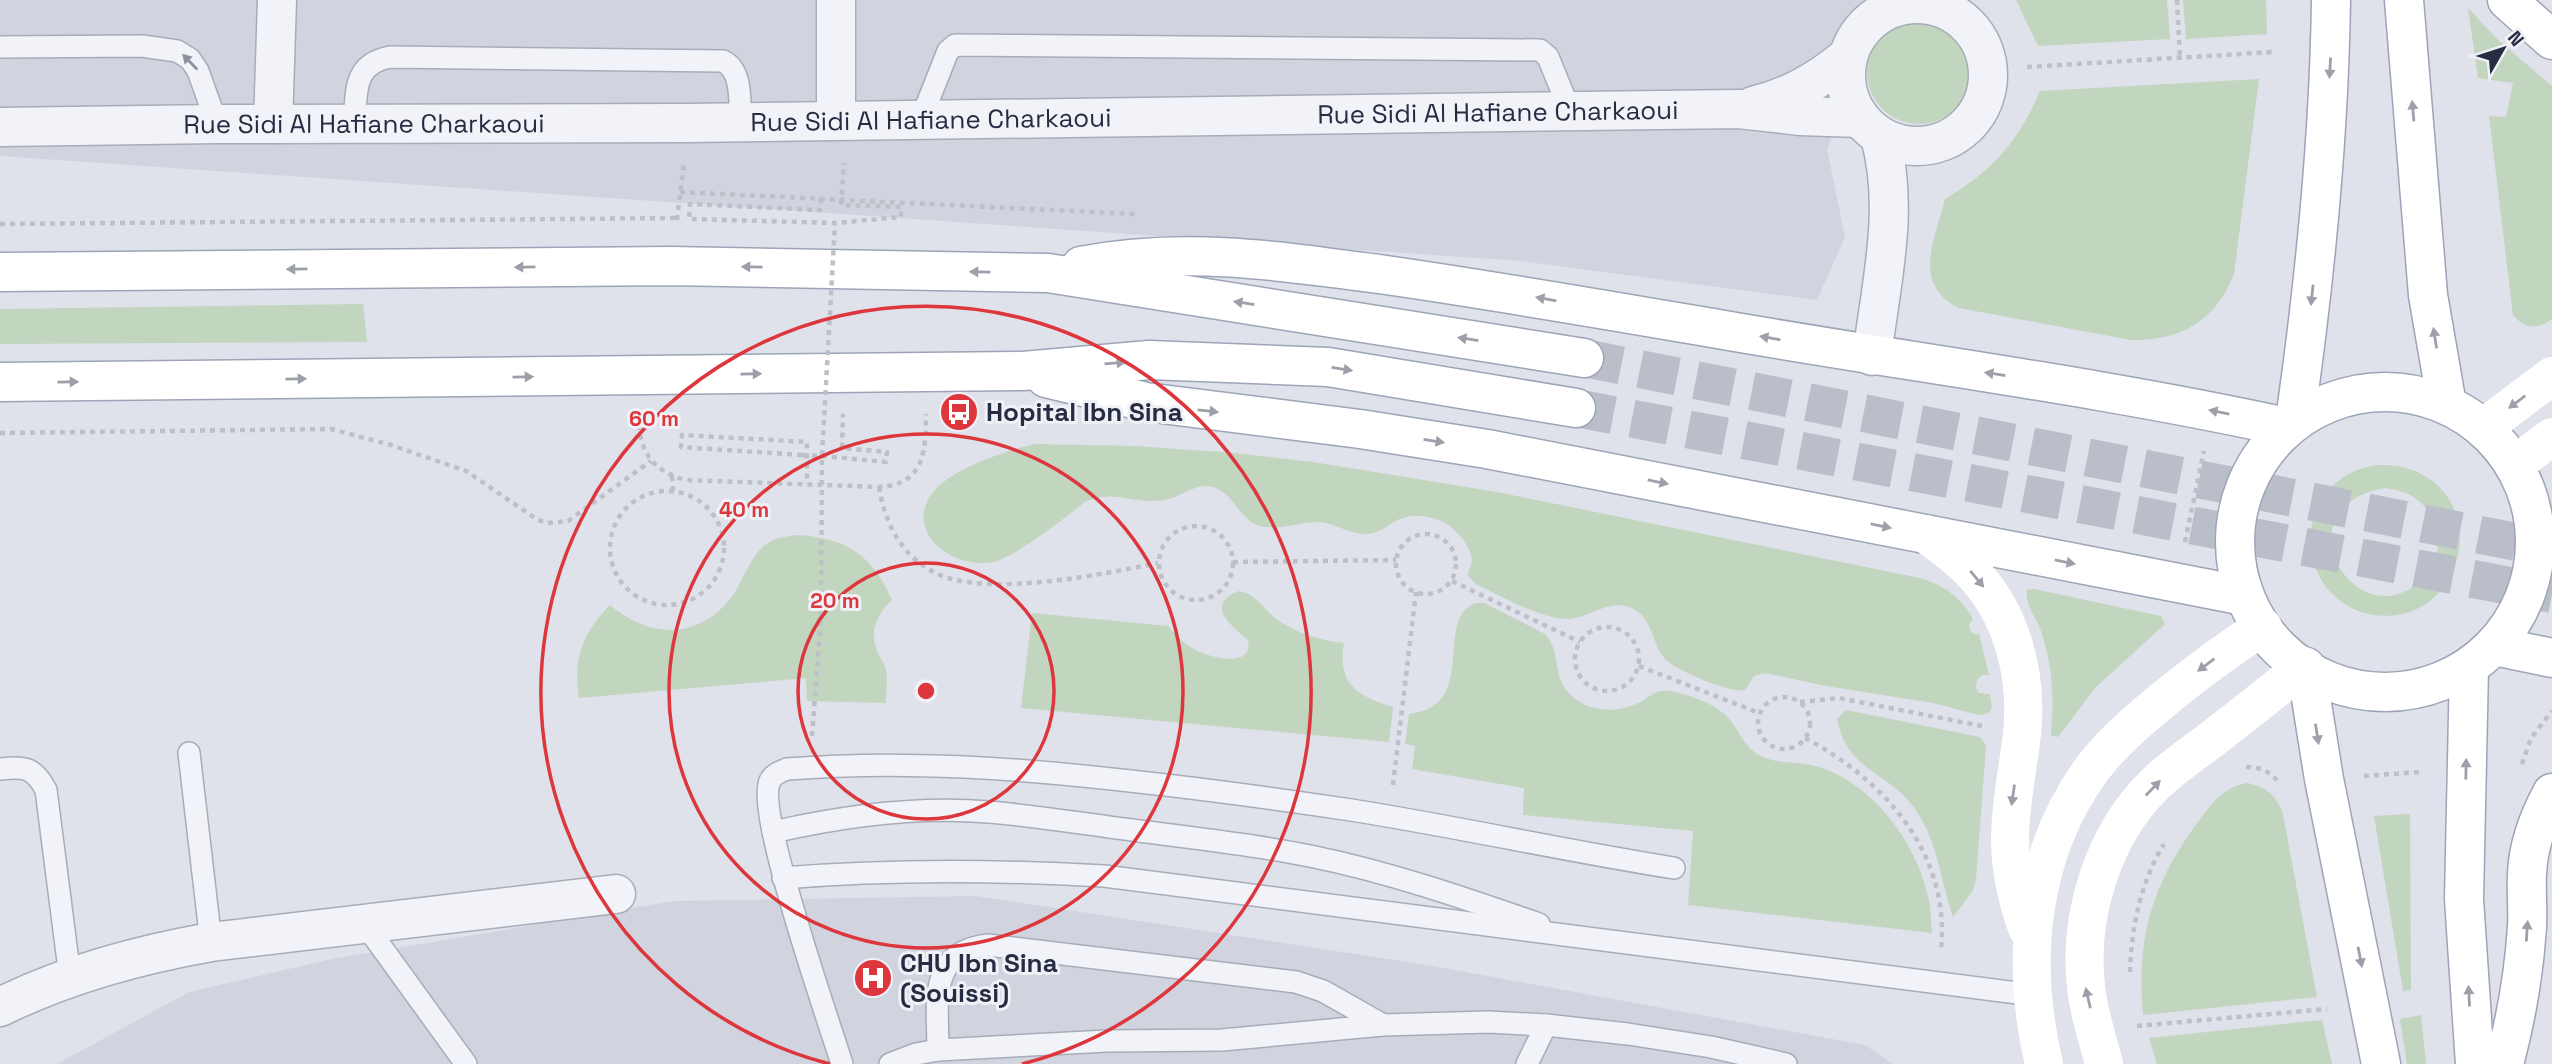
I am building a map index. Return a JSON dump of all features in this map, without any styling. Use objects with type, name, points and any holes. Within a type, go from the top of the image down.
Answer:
[{"type":"main road","points":[[2290,423],[2310,317],[2326,144],[2331,0]]},
{"type":"main road","points":[[2404,0],[2428,295],[2446,405]]},
{"type":"main road","points":[[2507,0],[2552,40]]},
{"type":"main road","points":[[1048,273],[1138,258],[1228,256],[1273,259],[1509,292],[1872,356],[2290,423]]},
{"type":"main road","points":[[0,272],[671,265],[1048,273],[1584,358]]},
{"type":"main road","points":[[0,382],[1023,371],[1150,360],[1328,367],[1576,408]]},
{"type":"main road","points":[[1023,371],[1146,402],[1360,429],[1487,449],[1926,534],[2254,612]]},
{"type":"main road","points":[[2483,428],[2552,376]]},
{"type":"main road","points":[[2530,483],[2483,428],[2446,405],[2417,395],[2385,392],[2353,395],[2323,404],[2290,423],[2261,454],[2244,486],[2235,522],[2234,559],[2254,612],[2289,655],[2305,666],[2329,680],[2357,691],[2386,693],[2425,687],[2443,681],[2482,657],[2509,627],[2521,606],[2535,560],[2530,483],[2552,437]]},
{"type":"main road","points":[[1926,534],[1967,567],[1998,607],[2020,664],[2024,698],[2010,841],[2012,875],[2020,908],[2032,939]]},
{"type":"main road","points":[[2044,1064],[2033,995],[2032,939],[2039,885],[2051,843],[2068,804],[2092,768],[2120,736],[2224,651],[2254,612]]},
{"type":"main road","points":[[2482,657],[2552,658]]},
{"type":"main road","points":[[2475,1064],[2464,899],[2482,657]]},
{"type":"main road","points":[[2104,1064],[2086,987],[2085,943],[2092,901],[2115,839],[2133,810],[2154,785],[2305,666]]},
{"type":"main road","points":[[2305,666],[2324,779],[2381,1064]]},
{"type":"main road","points":[[2504,1064],[2523,977],[2528,924],[2527,872],[2531,845],[2539,819],[2552,793]]},
{"type":"street","points":[[273,124],[277,0]]},
{"type":"street","points":[[836,0],[841,135]]},
{"type":"street","points":[[1870,127],[1897,144],[1915,147],[1950,139],[1976,117],[1984,101],[1988,65],[1974,17],[1922,3],[1908,2],[1875,17],[1853,42],[1847,57],[1847,89],[1870,127],[1889,182],[1888,228],[1872,356]]},
{"type":"street","points":[[1744,109],[1798,91],[1824,77],[1847,57]]},
{"type":"street","name":"Rue Sidi Al Hafiane Charkaoui","points":[[0,127],[741,121],[841,135],[921,119],[1744,109],[1870,127]]},
{"type":"street","points":[[1888,228],[1907,184],[1933,145]]},
{"type":"street","points":[[0,1007],[70,977],[163,950],[364,923],[616,894]]},
{"type":"lane","points":[[921,119],[948,51],[955,45],[1541,50],[1548,57],[1570,111]]},
{"type":"lane","points":[[0,47],[142,46],[177,51],[190,59],[198,71],[217,124]]},
{"type":"lane","points":[[354,124],[359,76],[366,66],[378,59],[390,57],[723,61],[729,64],[737,77],[741,121]]},
{"type":"lane","points":[[189,753],[211,942]]},
{"type":"lane","points":[[842,1064],[783,878],[773,832],[768,791],[770,780],[787,769],[901,765],[992,767],[1083,775],[1212,790],[1389,817],[1576,853],[1674,868]]},
{"type":"lane","points":[[0,769],[25,768],[39,776],[46,790],[70,977]]},
{"type":"lane","points":[[773,832],[891,813],[988,812],[1239,844],[1311,856],[1444,891],[1581,939]]},
{"type":"lane","points":[[783,878],[922,870],[1012,870],[1104,876],[2033,995]]},
{"type":"lane","points":[[364,923],[466,1064]]},
{"type":"lane","points":[[937,1050],[939,987],[944,970],[955,956],[971,947],[988,945],[1296,982],[1323,990],[1383,1025]]},
{"type":"lane","points":[[890,1064],[916,1054],[937,1050],[1107,1041],[1222,1040],[1383,1025],[1488,1021],[1546,1025],[1711,1047],[1786,1064]]},
{"type":"lane","points":[[1527,1064],[1546,1025]]},
{"type":"path","points":[[2177,0],[2180,58]]},
{"type":"path","points":[[2027,67],[2273,52]]},
{"type":"path","points":[[671,265],[688,123]]},
{"type":"path","points":[[821,198],[820,210],[690,204],[690,219],[835,223],[901,217],[901,207],[841,205],[841,135]]},
{"type":"path","points":[[680,192],[1136,215]]},
{"type":"path","points":[[0,224],[677,218]]},
{"type":"path","points":[[814,705],[821,615],[822,456],[835,223]]},
{"type":"path","points":[[633,376],[639,435],[644,450],[651,461],[672,476],[685,480],[891,486],[905,480],[923,459],[926,446],[927,372]]},
{"type":"path","points":[[0,433],[331,429],[391,445],[466,471],[538,520],[548,523],[568,522],[651,461]]},
{"type":"path","points":[[807,484],[807,442],[682,435],[681,447],[802,455],[822,456],[886,462],[887,452],[842,448],[842,430]]},
{"type":"path","points":[[2183,547],[2205,450]]},
{"type":"path","points":[[672,476],[673,491]]},
{"type":"path","points":[[879,486],[890,528],[901,546],[917,561],[939,575],[963,582],[1055,580],[1094,576],[1158,563]]},
{"type":"path","points":[[673,491],[692,497],[709,509],[719,525],[725,545],[722,564],[713,582],[699,596],[681,604],[661,605],[642,599],[626,588],[615,571],[610,552],[612,532],[621,514],[635,500],[653,493],[673,491]]},
{"type":"path","points":[[1186,526],[1203,526],[1218,533],[1229,546],[1233,562],[1230,578],[1220,591],[1205,598],[1188,599],[1174,592],[1163,580],[1158,563],[1162,547],[1172,534],[1186,526]]},
{"type":"path","points":[[1423,534],[1436,536],[1448,543],[1456,568],[1452,581],[1442,590],[1430,594],[1416,592],[1405,585],[1398,573],[1396,560],[1401,548],[1411,538],[1423,534]]},
{"type":"path","points":[[1233,562],[1396,560]]},
{"type":"path","points":[[1452,581],[1580,642]]},
{"type":"path","points":[[1389,817],[1416,592]]},
{"type":"path","points":[[1601,627],[1614,627],[1626,632],[1635,641],[1639,653],[1639,666],[1634,677],[1625,686],[1614,691],[1590,686],[1581,678],[1576,666],[1575,653],[1580,642],[1589,632],[1601,627]]},
{"type":"path","points":[[1639,666],[1759,713]]},
{"type":"path","points":[[1782,696],[1792,697],[1800,702],[1807,709],[1810,719],[1805,738],[1787,749],[1776,749],[1760,734],[1757,724],[1759,713],[1772,699],[1782,696]]},
{"type":"path","points":[[1800,702],[1839,698],[2022,733]]},
{"type":"path","points":[[2522,765],[2530,738],[2552,711]]},
{"type":"path","points":[[1805,738],[1828,750],[1887,797],[1920,844],[1933,876],[1941,910],[1943,936],[1938,984]]},
{"type":"path","points":[[2244,767],[2254,767],[2272,774],[2283,789]]},
{"type":"path","points":[[2353,777],[2421,772]]},
{"type":"path","points":[[2130,981],[2134,927],[2149,873],[2166,840]]},
{"type":"path","points":[[2132,1015],[2133,1027],[2332,1009]]},
{"type":"shaded area","points":[[0,0],[1885,0],[1827,149],[1845,237],[1817,300],[1521,261],[0,156]]},
{"type":"shaded area","name":"CHU Ibn Sina (Souissi)","points":[[976,896],[1427,965],[1865,1045],[1893,1064],[57,1064],[189,992],[332,959],[675,901]]},
{"type":"green space","points":[[2016,0],[2167,0],[2170,39],[2038,46]]},
{"type":"green space","points":[[2183,0],[2266,0],[2267,34],[2186,39]]},
{"type":"green space","points":[[2468,8],[2496,38],[2552,86],[2552,319],[2541,325],[2527,325],[2513,315],[2489,116],[2506,117],[2513,83],[2478,78]]},
{"type":"green space","points":[[1919,20],[1939,24],[1956,35],[1967,52],[1971,72],[1967,92],[1956,109],[1939,120],[1919,124],[1899,120],[1882,109],[1871,92],[1867,72],[1871,52],[1882,35],[1899,24]]},
{"type":"green space","points":[[2259,79],[2234,274],[2217,304],[2194,325],[2165,337],[2131,340],[1959,308],[1944,298],[1935,287],[1930,260],[1945,199],[1977,177],[2002,154],[2032,109],[2040,91]]},
{"type":"green space","points":[[363,304],[367,342],[0,344],[0,309]]},
{"type":"green space","points":[[1037,444],[1135,446],[1313,462],[1497,492],[1920,578],[1951,593],[1973,619],[1969,624],[1970,630],[1979,634],[1989,675],[1982,675],[1977,680],[1976,688],[1979,693],[1990,694],[1992,707],[1989,713],[1979,715],[1933,703],[1765,673],[1754,676],[1745,690],[1716,685],[1666,660],[1641,614],[1626,606],[1609,606],[1577,618],[1558,618],[1534,612],[1477,585],[1468,576],[1472,561],[1463,539],[1445,523],[1426,517],[1406,517],[1369,534],[1359,534],[1319,522],[1266,527],[1251,522],[1225,493],[1211,486],[1204,486],[1164,500],[1143,501],[1107,496],[1086,501],[1030,543],[997,561],[968,562],[941,549],[931,539],[925,527],[924,513],[936,488],[977,463]]},
{"type":"green space","points":[[2385,465],[2409,469],[2436,484],[2453,507],[2460,533],[2457,560],[2446,584],[2427,603],[2401,614],[2369,614],[2342,602],[2322,581],[2314,564],[2311,529],[2323,497],[2334,484],[2367,467]],"holes":[[[2385,488],[2411,495],[2426,508],[2435,526],[2438,546],[2437,556],[2428,573],[2403,593],[2378,595],[2356,586],[2339,567],[2332,544],[2335,521],[2352,501]]]},
{"type":"green space","points":[[796,535],[829,540],[855,551],[876,571],[884,584],[892,600],[878,618],[874,640],[886,670],[886,703],[807,701],[806,678],[579,698],[577,671],[582,647],[592,626],[610,605],[639,623],[654,628],[684,629],[698,624],[726,604],[766,544],[775,539]]},
{"type":"green space","points":[[2034,589],[2161,616],[2165,624],[2095,688],[2058,737],[2051,735],[2052,696],[2048,657],[2041,631],[2027,600],[2027,590]]},
{"type":"green space","points":[[1239,591],[1250,595],[1279,621],[1294,630],[1344,643],[1344,669],[1352,686],[1369,698],[1393,707],[1389,742],[1021,708],[1032,613],[1168,626],[1190,647],[1228,659],[1244,655],[1248,649],[1248,640],[1229,622],[1222,609],[1228,597]]},
{"type":"green space","points":[[1475,603],[1484,603],[1545,634],[1551,642],[1563,686],[1586,705],[1615,710],[1630,707],[1660,691],[1686,695],[1719,710],[1731,721],[1745,743],[1764,758],[1819,767],[1839,775],[1857,787],[1889,818],[1914,855],[1928,896],[1932,933],[1688,905],[1693,831],[1523,815],[1524,788],[1412,769],[1415,746],[1405,744],[1409,714],[1430,708],[1443,696],[1450,680],[1457,626],[1463,612]]},
{"type":"green space","points":[[1846,710],[1980,737],[1986,746],[1976,880],[1972,892],[1953,917],[1928,832],[1913,806],[1902,794],[1858,760],[1849,749],[1837,719]]},
{"type":"green space","points":[[2247,783],[2270,793],[2283,814],[2317,997],[2143,1015],[2141,987],[2145,936],[2169,867],[2218,797],[2238,785]]},
{"type":"green space","points":[[2410,814],[2411,990],[2403,991],[2374,816]]},
{"type":"green space","points":[[2421,1015],[2426,1064],[2407,1064],[2400,1019]]},
{"type":"green space","points":[[2322,1020],[2332,1064],[2157,1064],[2149,1038]]},
{"type":"tunnel","points":[[1584,358],[2552,549]]},
{"type":"tunnel","points":[[1576,408],[2552,594]]},
{"type":"place","name":"Hopital Ibn Sina","points":[[959,412]]},
{"type":"place","name":"CHU Ibn Sina (Souissi)","points":[[873,978]]}]
